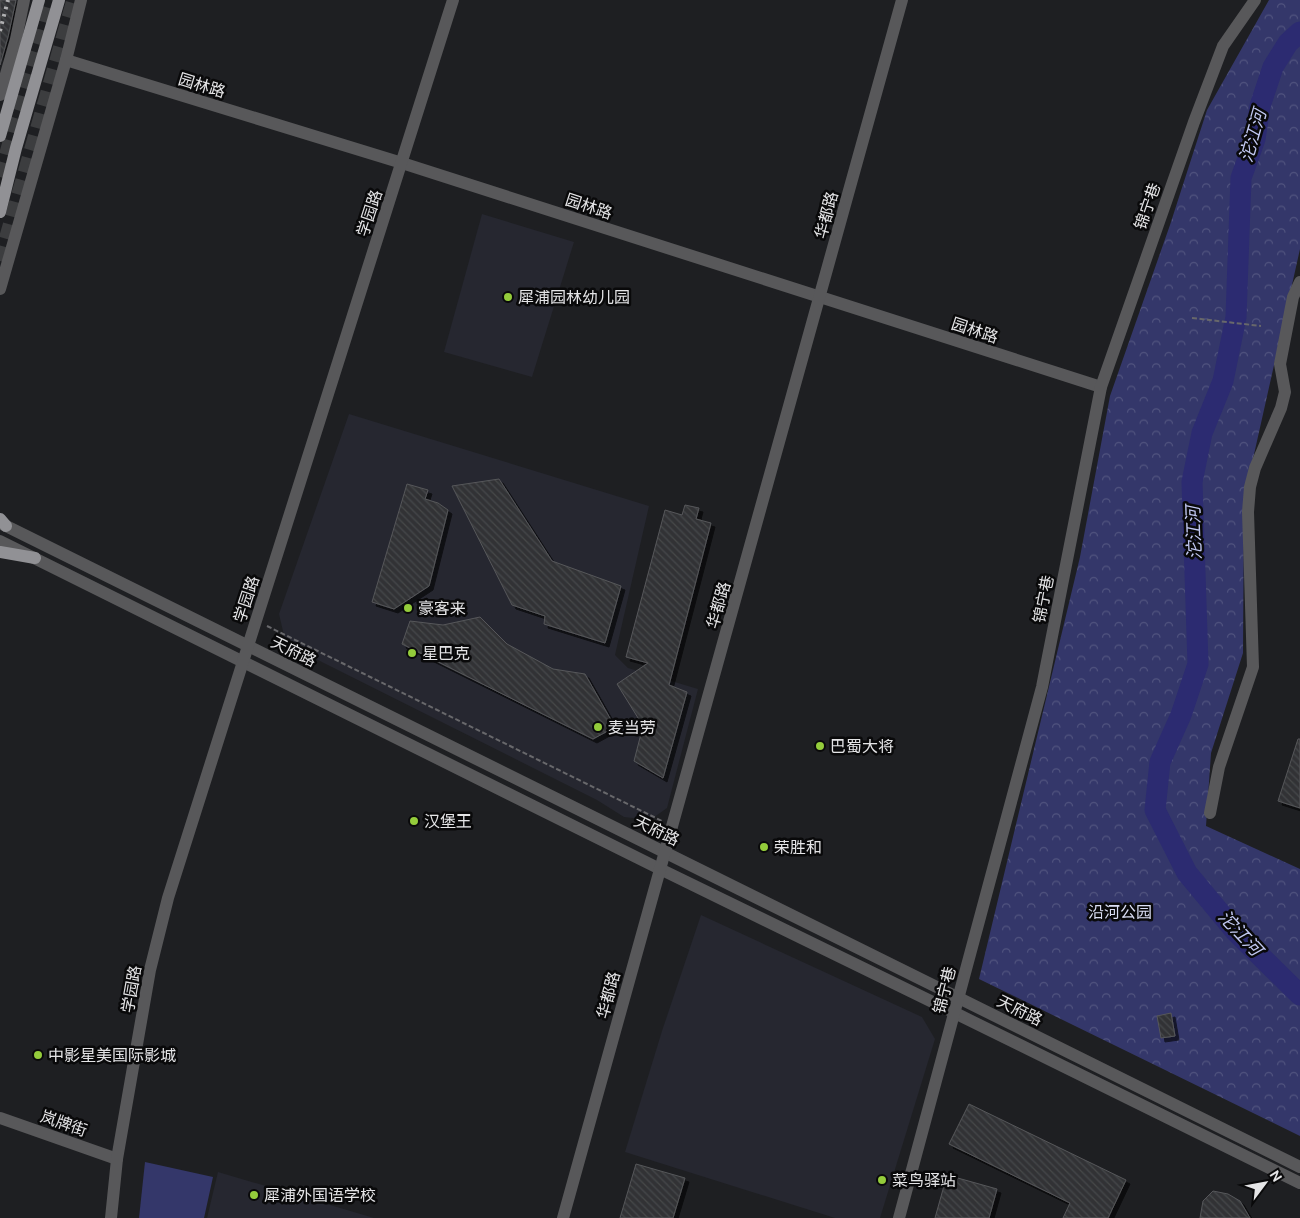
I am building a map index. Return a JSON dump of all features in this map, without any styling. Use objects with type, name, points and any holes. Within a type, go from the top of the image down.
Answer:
[{"type":"main road","points":[[0,136],[39,0]]},
{"type":"main road","points":[[0,212],[16,148],[59,0]]},
{"type":"main road","points":[[0,552],[35,558]]},
{"type":"street","points":[[0,95],[16,39],[24,0]]},
{"type":"street","points":[[0,289],[66,60],[80,0]]},
{"type":"street","name":"学园路","points":[[111,1218],[118,1159],[150,970],[168,898],[454,0]]},
{"type":"street","name":"华都路","points":[[563,1218],[902,0]]},
{"type":"street","name":"锦宁巷","points":[[899,1218],[1042,687],[1101,387],[1194,122],[1223,46],[1255,0]]},
{"type":"street","name":"园林路","points":[[66,60],[402,164],[1101,387]]},
{"type":"street","points":[[1210,813],[1219,767],[1253,667],[1248,512],[1250,487],[1255,468],[1281,408],[1285,392],[1280,364],[1293,297],[1300,282]]},
{"type":"street","name":"天府路","points":[[2,523],[1300,1167]]},
{"type":"street","name":"天府路","points":[[0,541],[660,869],[1300,1183]]},
{"type":"street","name":"岚牌街","points":[[0,1118],[118,1159]]},
{"type":"path","points":[[1192,318],[1261,326]]},
{"type":"path","points":[[256,621],[673,827]]},
{"type":"shaded area","name":"犀浦园林幼儿园","points":[[482,214],[574,242],[532,377],[444,352]]},
{"type":"shaded area","points":[[349,414],[649,506],[615,655],[628,668],[698,689],[667,808],[650,820],[624,817],[597,800],[286,644],[279,614]]},
{"type":"shaded area","points":[[701,915],[922,1017],[935,1039],[880,1218],[835,1218],[625,1152],[662,1031]]},
{"type":"shaded area","name":"犀浦外国语学校","points":[[218,1172],[374,1218],[207,1218]]},
{"type":"green space","name":"沿河公园","points":[[1269,0],[1300,0],[1300,249],[1244,499],[1243,653],[1211,753],[1206,826],[1300,869],[1300,1136],[979,979],[1080,557],[1110,396],[1170,225],[1207,110]]},
{"type":"green space","points":[[145,1162],[213,1177],[204,1218],[139,1218]]},
{"type":"building","points":[[0,0],[16,0],[0,65]]},
{"type":"building","points":[[499,479],[552,561],[621,586],[605,643],[544,624],[545,616],[512,605],[452,486]]},
{"type":"building","points":[[407,484],[428,490],[425,499],[438,503],[448,510],[429,586],[394,609],[372,602]]},
{"type":"building","points":[[685,505],[699,508],[696,519],[711,523],[669,685],[687,692],[663,778],[634,761],[643,726],[617,684],[648,663],[626,657],[665,510],[682,515]]},
{"type":"building","points":[[480,617],[507,644],[553,669],[585,674],[615,727],[593,739],[402,644],[410,621],[443,625]]},
{"type":"building","points":[[1298,739],[1300,739],[1300,808],[1278,801]]},
{"type":"building","points":[[1171,1013],[1175,1036],[1161,1038],[1157,1016]]},
{"type":"building","points":[[969,1104],[1126,1180],[1108,1218],[1063,1218],[1070,1203],[949,1144]]},
{"type":"building","points":[[636,1164],[685,1178],[673,1218],[620,1218]]},
{"type":"building","points":[[947,1175],[997,1189],[989,1218],[935,1218]]},
{"type":"building","points":[[1213,1191],[1228,1194],[1240,1201],[1250,1218],[1200,1218],[1203,1201]]},
{"type":"waterway","name":"沱江河","points":[[1300,32],[1288,43],[1273,67],[1260,106],[1255,139],[1241,178],[1236,317],[1223,381],[1202,433],[1192,482],[1198,664],[1181,715],[1160,762],[1155,810],[1187,873],[1236,932],[1300,995]]},
{"type":"tunnel","points":[[0,177],[51,0]]},
{"type":"tunnel","points":[[0,261],[74,0]]},
{"type":"railway","points":[[0,31],[8,0]]},
{"type":"place","name":"犀浦园林幼儿园","points":[[508,297]]},
{"type":"place","name":"豪客来","points":[[408,608]]},
{"type":"place","name":"星巴克","points":[[412,653]]},
{"type":"place","name":"麦当劳","points":[[598,727]]},
{"type":"place","name":"巴蜀大将","points":[[820,746]]},
{"type":"place","name":"汉堡王","points":[[414,821]]},
{"type":"place","name":"荣胜和","points":[[764,847]]},
{"type":"place","name":"中影星美国际影城","points":[[38,1055]]},
{"type":"place","name":"菜鸟驿站","points":[[882,1180]]},
{"type":"place","name":"犀浦外国语学校","points":[[254,1195]]}]
